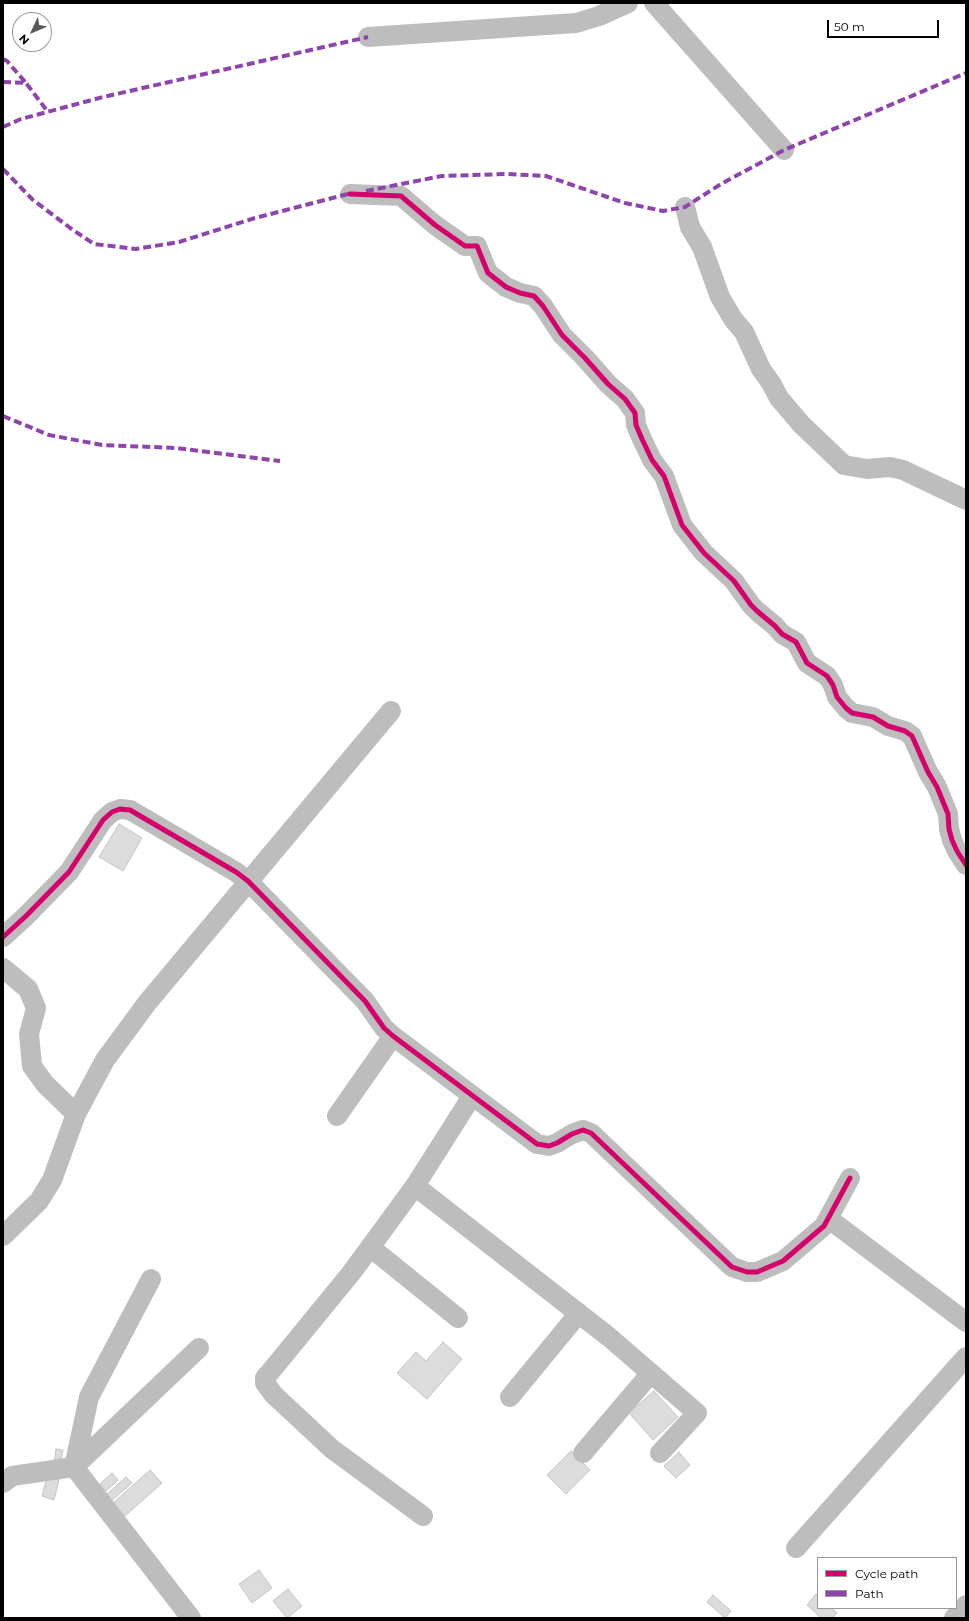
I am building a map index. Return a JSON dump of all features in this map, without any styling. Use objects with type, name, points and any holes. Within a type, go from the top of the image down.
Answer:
[{"type":"street","points":[[368,37],[576,23],[599,16],[628,3]]},
{"type":"street","points":[[654,3],[784,150]]},
{"type":"street","points":[[350,194],[401,196],[435,225],[465,246],[477,246],[488,273],[494,278],[506,287],[520,293],[534,296],[543,306],[562,335],[608,384],[625,399],[635,413],[636,425],[652,460],[664,476],[682,525],[704,553],[734,581],[757,611],[782,634],[796,642],[807,663],[827,676],[841,703],[852,714],[873,717],[888,726],[905,731],[912,736],[928,772],[937,787],[948,814],[948,829],[952,840],[966,865]]},
{"type":"street","points":[[685,207],[690,227],[702,247],[720,296],[733,319],[744,332],[761,369],[779,398],[801,424],[844,465],[867,469],[890,467],[903,470],[966,500]]},
{"type":"street","points":[[3,1236],[39,1200],[52,1180],[76,1114],[105,1060],[147,1003],[391,711]]},
{"type":"street","points":[[3,937],[69,872],[103,820],[112,812],[120,809],[130,810],[148,819],[236,872],[248,881],[365,1001],[384,1028],[537,1144],[549,1146],[557,1144],[572,1134],[583,1130],[591,1132],[732,1267],[739,1270],[757,1272],[783,1261],[817,1234],[829,1219],[850,1178]]},
{"type":"street","points":[[3,968],[28,989],[36,1008],[29,1034],[32,1066],[44,1084],[76,1114]]},
{"type":"street","points":[[337,1116],[393,1036]]},
{"type":"street","points":[[423,1516],[332,1449],[274,1395],[265,1383],[268,1375],[352,1272],[415,1186],[472,1096]]},
{"type":"street","points":[[415,1186],[609,1337],[697,1413],[660,1453]]},
{"type":"street","points":[[829,1219],[966,1322]]},
{"type":"street","points":[[370,1247],[458,1318]]},
{"type":"street","points":[[151,1279],[89,1397],[74,1467],[191,1618]]},
{"type":"street","points":[[510,1397],[579,1313]]},
{"type":"street","points":[[6,1475],[74,1467],[199,1348]]},
{"type":"street","points":[[796,1548],[966,1358]]},
{"type":"street","points":[[584,1453],[651,1372]]},
{"type":"street","points":[[954,1618],[966,1605]]},
{"type":"building","points":[[119,824],[142,838],[123,871],[99,857]]},
{"type":"building","points":[[443,1342],[462,1359],[427,1399],[397,1373],[416,1352],[426,1361]]},
{"type":"building","points":[[654,1391],[678,1417],[653,1440],[629,1413]]},
{"type":"building","points":[[56,1449],[63,1450],[60,1464],[54,1463]]},
{"type":"building","points":[[571,1451],[590,1470],[566,1494],[547,1475]]},
{"type":"building","points":[[679,1452],[690,1465],[676,1478],[664,1466]]},
{"type":"building","points":[[150,1470],[162,1483],[125,1516],[113,1503]]},
{"type":"building","points":[[112,1473],[118,1480],[106,1491],[100,1484]]},
{"type":"building","points":[[47,1477],[59,1480],[54,1500],[42,1496]]},
{"type":"building","points":[[126,1477],[132,1483],[111,1501],[106,1495]]},
{"type":"building","points":[[259,1570],[272,1588],[252,1603],[239,1584]]},
{"type":"building","points":[[288,1589],[302,1606],[287,1618],[273,1601]]},
{"type":"building","points":[[816,1594],[817,1609],[832,1609],[837,1613],[832,1618],[821,1618],[807,1605]]},
{"type":"building","points":[[713,1595],[731,1611],[725,1618],[707,1602]]},
{"type":"marked path","points":[[3,127],[21,119],[103,97],[368,37]]},
{"type":"marked path","points":[[3,59],[7,61],[26,83]]},
{"type":"marked path","points":[[366,191],[442,176],[507,174],[546,176],[625,203],[663,211],[685,207],[721,184],[784,150],[966,73]]},
{"type":"marked path","points":[[3,82],[26,83],[48,112]]},
{"type":"marked path","points":[[3,169],[33,200],[94,244],[136,249],[179,242],[255,218],[352,193]]},
{"type":"marked path","points":[[3,416],[49,435],[102,445],[177,448],[280,461]]},
{"type":"cycle path","points":[[350,194],[401,196],[435,225],[465,246],[477,246],[488,273],[506,287],[520,293],[534,296],[543,306],[562,335],[608,384],[625,399],[635,413],[636,425],[652,460],[664,476],[682,525],[704,553],[734,581],[757,611],[782,634],[796,642],[807,663],[827,676],[833,685],[837,697],[846,708],[852,713],[873,717],[888,726],[905,731],[912,736],[928,772],[937,787],[948,814],[949,829],[952,840],[966,865]]},
{"type":"cycle path","points":[[3,937],[69,872],[103,820],[112,812],[120,809],[130,810],[236,872],[248,881],[365,1001],[384,1028],[537,1144],[549,1146],[583,1130],[591,1133],[732,1267],[747,1272],[757,1272],[783,1261],[824,1226],[850,1178]]}]
